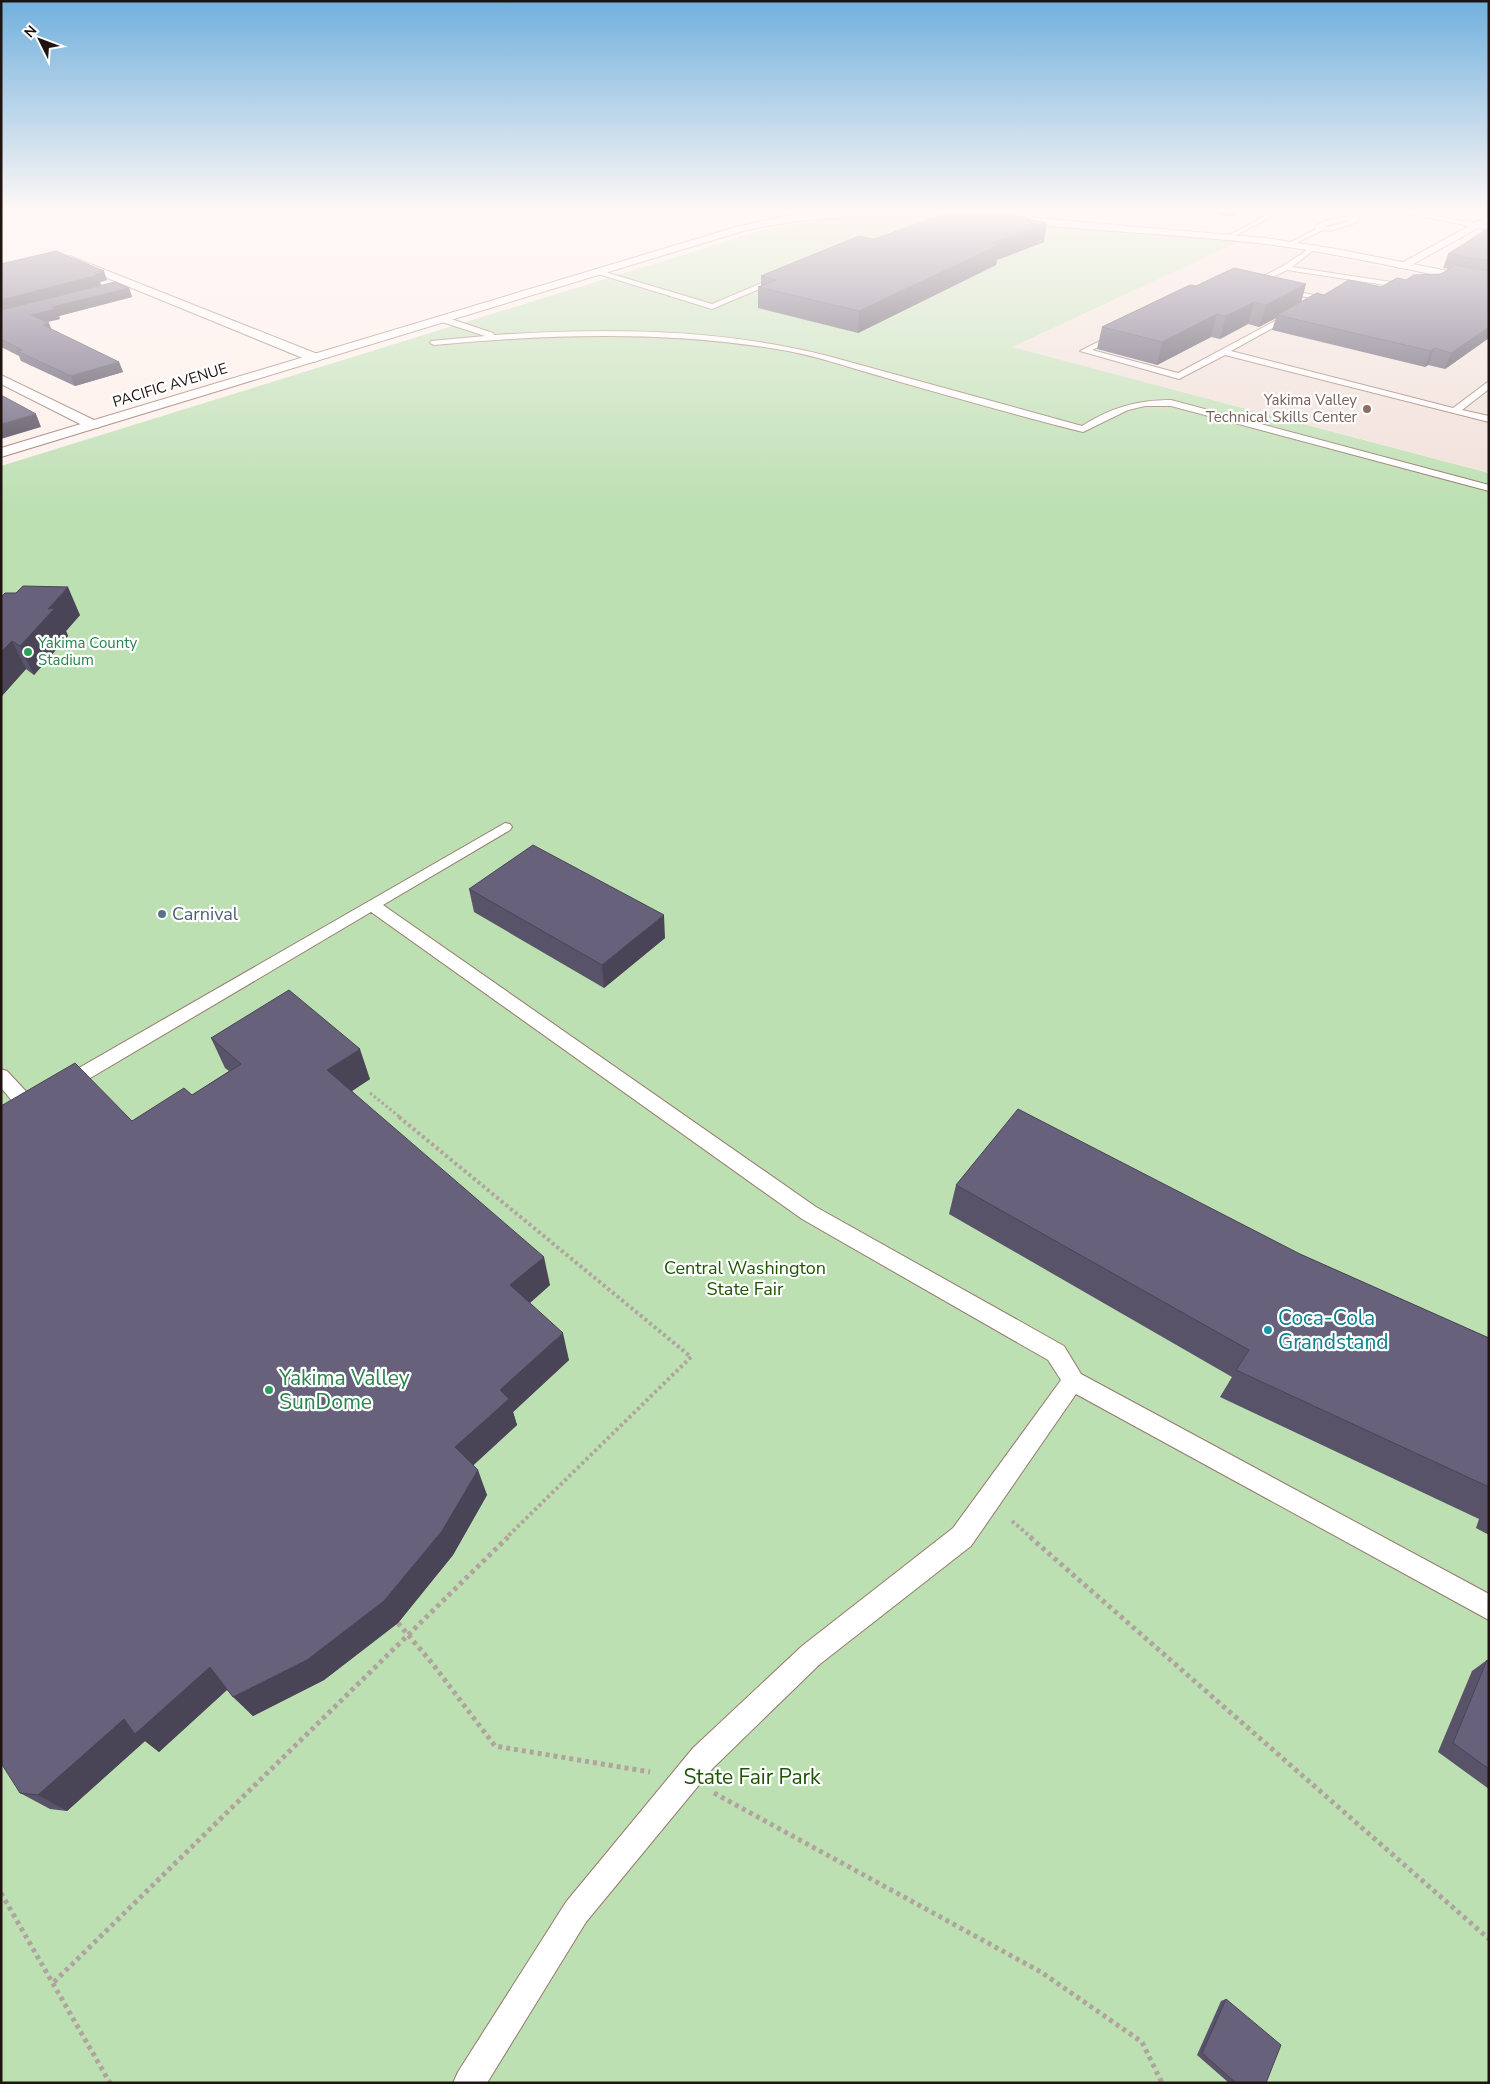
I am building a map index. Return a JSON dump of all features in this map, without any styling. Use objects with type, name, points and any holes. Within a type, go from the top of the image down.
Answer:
[{"type":"street","points":[[191,307],[315,358]]},
{"type":"street","name":"PACIFIC AVENUE","points":[[1,453],[480,307]]},
{"type":"street","points":[[1,379],[93,426]]},
{"type":"lane","points":[[1128,329],[1084,350],[1179,376],[1306,307]]},
{"type":"lane","points":[[442,319],[495,337]]},
{"type":"lane","points":[[434,343],[583,332],[711,337],[789,349],[1083,428],[1120,408],[1146,402],[1171,403],[1489,488]]},
{"type":"lane","points":[[1224,352],[1489,419]]},
{"type":"lane","points":[[1455,411],[1489,384]]},
{"type":"lane","points":[[1,1076],[22,1110],[505,827]]},
{"type":"lane","points":[[372,905],[809,1213],[1056,1353],[1072,1381],[1489,1608]]},
{"type":"lane","points":[[470,2083],[576,1912],[703,1758],[811,1655],[962,1537],[1072,1381]]},
{"type":"path","points":[[54,1982],[691,1358],[370,1093]]},
{"type":"path","points":[[988,1501],[1489,1939]]},
{"type":"path","points":[[398,1623],[409,1634],[495,1746],[686,1778],[1041,1972],[1142,2042],[1162,2083]]},
{"type":"path","points":[[1,1893],[54,1982],[110,2083]]},
{"type":"shaded area","name":"Yakima Valley Technical Skills Center","points":[[1097,307],[1489,307],[1489,471],[1487,472],[1011,347]]},
{"type":"green space","name":"Central Washington State Fair","points":[[513,307],[1098,307],[1012,347],[1489,473],[1489,2083],[1,2083],[1,466]]},
{"type":"building","points":[[12,307],[53,307],[56,309],[31,315],[49,323],[43,325],[119,362],[71,376],[17,351],[22,350],[1,339],[1,310]]},
{"type":"building","points":[[843,307],[867,307],[859,311]]},
{"type":"building","points":[[1143,307],[1243,307],[1226,316],[1217,314],[1162,342],[1102,327]]},
{"type":"building","points":[[1291,307],[1489,307],[1489,327],[1451,353],[1434,348],[1431,351],[1277,315]]},
{"type":"building","points":[[1,395],[36,414],[1,424]]},
{"type":"building","points":[[23,586],[68,587],[48,609],[55,608],[20,646],[12,641],[1,652],[1,597],[5,593],[16,593]]},
{"type":"building","points":[[533,845],[664,915],[602,965],[469,889]]},
{"type":"building","name":"Yakima Valley SunDome","points":[[289,990],[360,1049],[327,1070],[544,1257],[510,1285],[563,1333],[500,1390],[509,1399],[455,1447],[478,1470],[442,1531],[384,1601],[307,1660],[233,1697],[210,1667],[135,1734],[124,1719],[38,1795],[20,1793],[1,1763],[1,1106],[75,1063],[132,1121],[184,1088],[192,1095],[241,1064],[211,1038]]},
{"type":"building","name":"Coca-Cola Grandstand","points":[[1018,1109],[1300,1254],[1489,1338],[1489,1487],[1236,1370],[1249,1350],[956,1185]]},
{"type":"building","points":[[1487,1660],[1489,1661],[1489,1769],[1453,1743]]},
{"type":"building","points":[[1226,1999],[1281,2045],[1266,2083],[1236,2083],[1202,2053]]},
{"type":"place","name":"Yakima Valley Technical Skills Center","points":[[1367,409]]},
{"type":"place","name":"Yakima County Stadium","points":[[28,652]]},
{"type":"place","name":"Carnival","points":[[162,914]]},
{"type":"place","name":"Coca-Cola Grandstand","points":[[1268,1330]]},
{"type":"place","name":"Yakima Valley SunDome","points":[[269,1390]]},
{"type":"park label","name":"State Fair Park","points":[[752,1777]]}]
